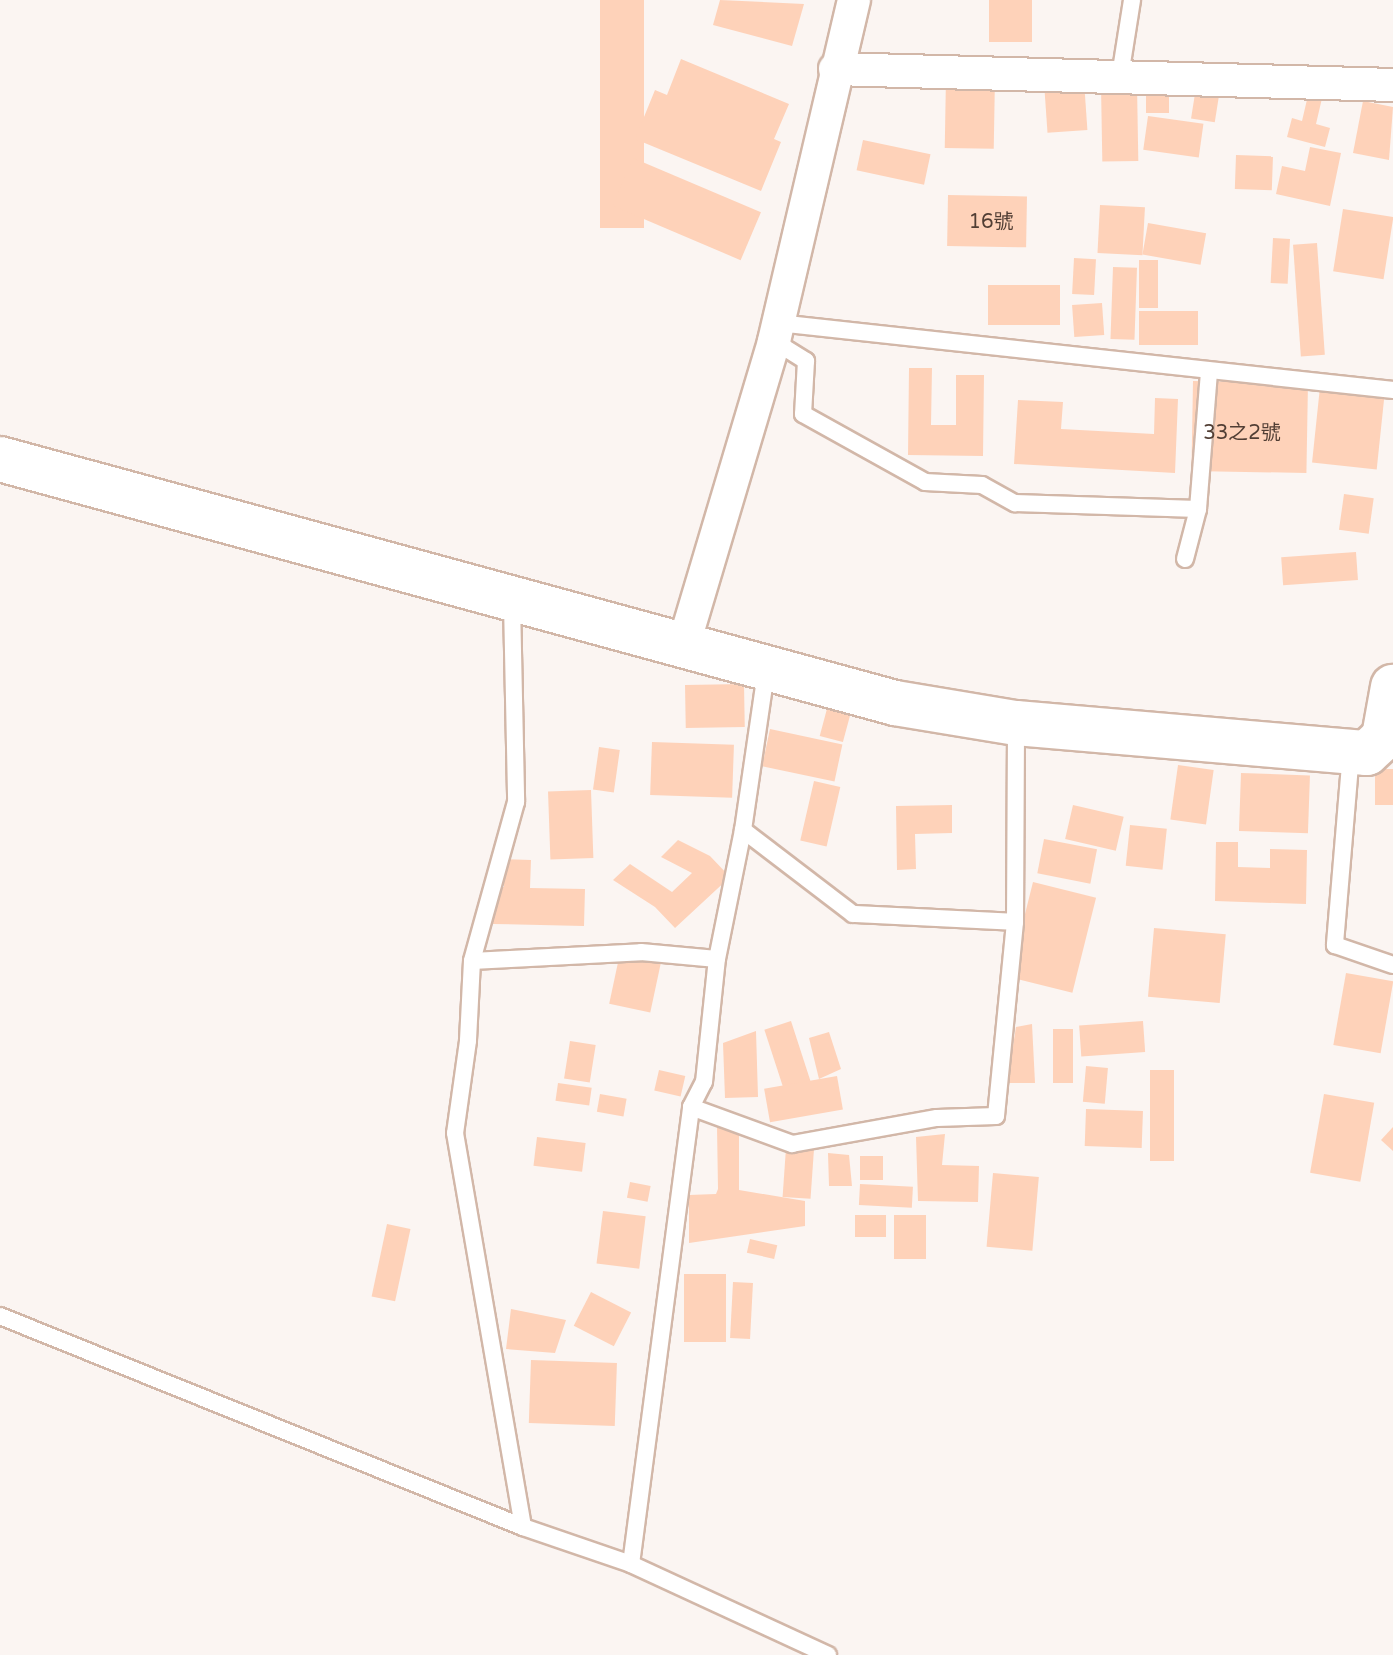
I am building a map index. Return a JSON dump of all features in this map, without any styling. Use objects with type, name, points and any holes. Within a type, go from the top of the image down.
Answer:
[{"type":"street","points":[[683,647],[776,332],[835,69],[854,0]]},
{"type":"street","points":[[835,69],[1393,85]]},
{"type":"street","points":[[0,459],[766,672],[895,703],[1016,723],[1351,753],[1379,746],[1393,687]]},
{"type":"lane","points":[[1120,76],[1132,0]]},
{"type":"lane","points":[[776,332],[1393,390]]},
{"type":"lane","points":[[776,332],[806,361],[803,414],[925,482],[982,485],[1015,503],[1198,509]]},
{"type":"lane","points":[[1185,559],[1198,509],[1209,372]]},
{"type":"lane","points":[[512,603],[516,802],[472,961],[468,1041],[455,1133],[523,1527]]},
{"type":"lane","points":[[631,1564],[691,1107],[704,1082],[717,959],[743,830],[766,672]]},
{"type":"lane","points":[[691,1107],[792,1144],[937,1118],[996,1116],[1015,922],[1016,723]]},
{"type":"lane","points":[[1351,753],[1335,945],[1393,965]]},
{"type":"lane","points":[[743,830],[853,914],[1015,922]]},
{"type":"lane","points":[[472,961],[641,952],[717,959]]},
{"type":"lane","points":[[0,1316],[523,1527],[631,1564],[828,1655]]},
{"type":"building","points":[[600,0],[644,0],[644,228],[600,228]]},
{"type":"building","points":[[720,0],[804,4],[792,46],[713,25]]},
{"type":"building","points":[[989,0],[1032,0],[1032,42],[989,42]]},
{"type":"building","points":[[681,59],[789,104],[774,139],[781,142],[761,191],[635,139],[655,90],[667,95]]},
{"type":"building","points":[[946,76],[995,77],[994,149],[945,148]]},
{"type":"building","points":[[1084,81],[1087,130],[1048,133],[1044,84]]},
{"type":"building","points":[[1197,81],[1221,85],[1215,122],[1191,119]]},
{"type":"building","points":[[1146,84],[1169,84],[1169,113],[1146,113]]},
{"type":"building","points":[[1137,85],[1138,161],[1102,162],[1101,86]]},
{"type":"building","points":[[1309,91],[1323,94],[1316,124],[1330,128],[1325,147],[1287,137],[1292,118],[1302,121]]},
{"type":"building","points":[[1363,101],[1393,107],[1389,160],[1353,153]]},
{"type":"building","points":[[1148,116],[1203,124],[1199,157],[1143,150]]},
{"type":"building","points":[[863,140],[930,154],[924,185],[857,170]]},
{"type":"building","points":[[1310,147],[1341,153],[1330,206],[1276,194],[1282,166],[1305,171]]},
{"type":"building","points":[[1236,155],[1273,156],[1272,190],[1235,189]]},
{"type":"building","points":[[633,158],[761,212],[741,260],[613,206]]},
{"type":"building","points":[[948,195],[1027,196],[1026,247],[947,246]]},
{"type":"building","points":[[1100,205],[1145,207],[1142,255],[1097,253]]},
{"type":"building","points":[[1343,209],[1393,217],[1384,279],[1333,271]]},
{"type":"building","points":[[1148,223],[1206,233],[1201,265],[1142,255]]},
{"type":"building","points":[[1273,238],[1290,239],[1288,284],[1271,283]]},
{"type":"building","points":[[1317,243],[1325,355],[1301,356],[1293,245]]},
{"type":"building","points":[[1074,258],[1096,259],[1094,295],[1072,294]]},
{"type":"building","points":[[1139,260],[1158,260],[1158,308],[1139,308]]},
{"type":"building","points":[[1113,267],[1137,268],[1134,340],[1110,339]]},
{"type":"building","points":[[988,285],[1060,285],[1060,325],[988,325]]},
{"type":"building","points":[[1102,303],[1104,335],[1074,337],[1072,305]]},
{"type":"building","points":[[1139,311],[1198,311],[1198,345],[1139,345]]},
{"type":"building","points":[[909,368],[932,368],[931,425],[956,425],[956,375],[984,375],[983,456],[908,455]]},
{"type":"building","points":[[1193,381],[1308,383],[1306,473],[1191,471]]},
{"type":"building","points":[[1320,387],[1385,394],[1377,469],[1312,463]]},
{"type":"building","points":[[1155,398],[1178,399],[1175,473],[1014,464],[1018,400],[1063,402],[1061,429],[1154,434]]},
{"type":"building","points":[[1344,494],[1374,498],[1369,534],[1339,530]]},
{"type":"building","points":[[1356,552],[1358,580],[1283,585],[1281,557]]},
{"type":"building","points":[[744,684],[745,727],[686,728],[685,685]]},
{"type":"building","points":[[828,705],[851,711],[843,742],[820,736]]},
{"type":"building","points":[[770,729],[842,744],[834,782],[762,766]]},
{"type":"building","points":[[652,742],[734,745],[732,798],[650,795]]},
{"type":"building","points":[[599,747],[620,750],[614,793],[593,790]]},
{"type":"building","points":[[1178,765],[1214,770],[1206,824],[1170,819]]},
{"type":"building","points":[[1375,769],[1393,769],[1393,805],[1375,805]]},
{"type":"building","points":[[1241,773],[1310,775],[1308,833],[1239,831]]},
{"type":"building","points":[[814,781],[840,787],[827,847],[800,840]]},
{"type":"building","points":[[591,790],[593,858],[550,859],[548,792]]},
{"type":"building","points":[[952,805],[952,833],[915,834],[916,869],[897,870],[896,806]]},
{"type":"building","points":[[1073,805],[1124,817],[1116,851],[1065,839]]},
{"type":"building","points":[[1130,825],[1167,829],[1163,870],[1126,866]]},
{"type":"building","points":[[1044,839],[1097,849],[1090,884],[1037,873]]},
{"type":"building","points":[[678,840],[710,856],[730,877],[675,928],[655,907],[613,880],[630,864],[672,892],[692,873],[661,857]]},
{"type":"building","points":[[1216,842],[1238,842],[1238,867],[1270,868],[1270,849],[1307,850],[1306,904],[1215,901]]},
{"type":"building","points":[[504,859],[531,860],[530,888],[585,889],[584,926],[493,924],[494,887],[504,887]]},
{"type":"building","points":[[1033,882],[1096,898],[1072,993],[1009,977]]},
{"type":"building","points":[[1154,928],[1226,934],[1220,1003],[1148,997]]},
{"type":"building","points":[[620,953],[661,962],[650,1013],[609,1004]]},
{"type":"building","points":[[1346,973],[1393,981],[1381,1053],[1333,1045]]},
{"type":"building","points":[[791,1021],[810,1081],[784,1090],[764,1030]]},
{"type":"building","points":[[1143,1021],[1145,1052],[1081,1056],[1079,1025]]},
{"type":"building","points":[[1032,1024],[1035,1083],[1007,1083],[1016,1027]]},
{"type":"building","points":[[1053,1029],[1073,1029],[1073,1083],[1053,1083]]},
{"type":"building","points":[[756,1031],[758,1097],[725,1098],[723,1043]]},
{"type":"building","points":[[829,1032],[841,1069],[819,1079],[809,1038]]},
{"type":"building","points":[[570,1041],[596,1045],[590,1083],[564,1079]]},
{"type":"building","points":[[1086,1066],[1108,1068],[1105,1104],[1083,1102]]},
{"type":"building","points":[[659,1070],[685,1076],[681,1097],[654,1090]]},
{"type":"building","points":[[1150,1070],[1174,1070],[1174,1161],[1150,1161]]},
{"type":"building","points":[[837,1076],[843,1109],[770,1122],[764,1089]]},
{"type":"building","points":[[558,1083],[592,1088],[589,1106],[555,1101]]},
{"type":"building","points":[[600,1094],[627,1099],[623,1116],[597,1112]]},
{"type":"building","points":[[1324,1094],[1374,1103],[1360,1182],[1310,1173]]},
{"type":"building","points":[[1086,1109],[1143,1111],[1142,1148],[1085,1146]]},
{"type":"building","points":[[717,1127],[739,1134],[739,1190],[805,1201],[805,1226],[689,1243],[689,1195],[716,1194],[718,1189]]},
{"type":"building","points":[[1393,1127],[1393,1151],[1381,1140]]},
{"type":"building","points":[[945,1134],[942,1165],[979,1166],[978,1202],[918,1201],[916,1137]]},
{"type":"building","points":[[537,1137],[586,1143],[582,1172],[533,1166]]},
{"type":"building","points":[[786,1148],[814,1150],[811,1199],[783,1197]]},
{"type":"building","points":[[828,1153],[849,1155],[852,1186],[829,1186]]},
{"type":"building","points":[[860,1156],[883,1156],[883,1180],[860,1180]]},
{"type":"building","points":[[993,1173],[1039,1177],[1032,1251],[987,1247]]},
{"type":"building","points":[[630,1182],[651,1186],[648,1202],[627,1198]]},
{"type":"building","points":[[860,1184],[913,1187],[912,1208],[859,1205]]},
{"type":"building","points":[[603,1211],[646,1216],[639,1269],[597,1264]]},
{"type":"building","points":[[855,1215],[886,1215],[886,1237],[855,1237]]},
{"type":"building","points":[[894,1215],[926,1215],[926,1259],[894,1259]]},
{"type":"building","points":[[387,1224],[410,1229],[395,1301],[372,1296]]},
{"type":"building","points":[[750,1239],[777,1245],[774,1259],[747,1253]]},
{"type":"building","points":[[684,1274],[726,1274],[726,1342],[684,1342]]},
{"type":"building","points":[[733,1282],[753,1283],[750,1339],[730,1338]]},
{"type":"building","points":[[591,1292],[631,1312],[614,1346],[574,1326]]},
{"type":"building","points":[[511,1309],[566,1320],[555,1353],[506,1349]]},
{"type":"building","points":[[531,1360],[617,1363],[615,1426],[529,1423]]}]
